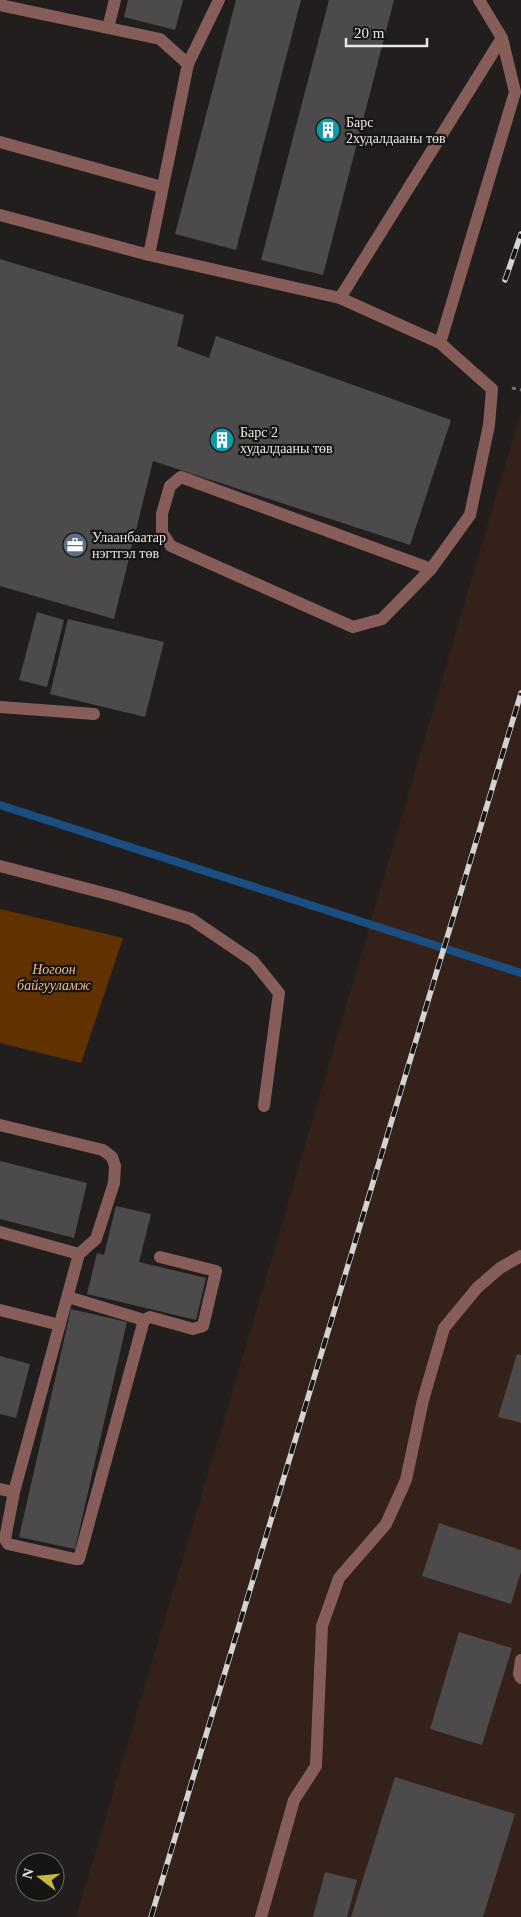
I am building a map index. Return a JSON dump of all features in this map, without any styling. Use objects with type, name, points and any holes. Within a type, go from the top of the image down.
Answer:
[{"type":"street","points":[[108,28],[115,0]]},
{"type":"street","points":[[148,255],[188,64],[219,0]]},
{"type":"street","points":[[440,342],[515,92],[502,38],[479,0]]},
{"type":"street","points":[[0,5],[160,39],[188,64]]},
{"type":"street","points":[[340,298],[502,38]]},
{"type":"street","points":[[0,142],[162,187]]},
{"type":"street","points":[[0,215],[148,255],[340,298],[440,342],[492,390],[489,425],[470,515],[431,569],[382,619],[354,627],[171,546],[162,533],[162,514],[170,486],[182,476],[431,569]]},
{"type":"street","points":[[0,707],[94,714]]},
{"type":"street","points":[[0,866],[119,897],[192,919],[252,961],[279,993],[264,1106]]},
{"type":"street","points":[[0,1125],[103,1150],[112,1157],[115,1166],[114,1183],[96,1239],[80,1254],[14,1492],[6,1542],[79,1559],[144,1320]]},
{"type":"street","points":[[0,1232],[80,1254]]},
{"type":"street","points":[[261,1917],[294,1800],[316,1766],[322,1626],[339,1578],[386,1524],[406,1480],[423,1400],[444,1328],[477,1288],[517,1256],[521,1256]]},
{"type":"street","points":[[68,1297],[144,1320],[150,1317],[193,1329],[203,1326],[217,1275],[213,1268],[160,1257]]},
{"type":"street","points":[[0,1310],[60,1325]]},
{"type":"street","points":[[0,1489],[14,1492]]},
{"type":"street","points":[[521,1660],[519,1674],[521,1678]]},
{"type":"shaded area","points":[[521,411],[521,1917],[76,1917],[263,1288]]},
{"type":"green space","name":"Ногоон байгууламж","points":[[0,909],[123,938],[81,1063],[0,1043]]},
{"type":"building","points":[[128,0],[183,0],[175,30],[124,17]]},
{"type":"building","points":[[236,0],[301,0],[236,250],[175,234]]},
{"type":"building","name":"Барс 2худалдааны төв","points":[[329,0],[394,0],[323,275],[261,260]]},
{"type":"building","name":"Барс 2 худалдааны төв","points":[[0,259],[184,315],[177,346],[209,358],[216,336],[451,420],[410,545],[153,461],[114,619],[0,586]]},
{"type":"building","points":[[37,612],[64,620],[47,687],[19,680]]},
{"type":"building","points":[[68,619],[164,642],[145,717],[50,694]]},
{"type":"building","points":[[0,1161],[87,1183],[74,1238],[0,1219]]},
{"type":"building","points":[[116,1206],[151,1214],[139,1262],[206,1278],[196,1320],[87,1294],[97,1253],[104,1255]]},
{"type":"building","points":[[71,1309],[127,1322],[75,1549],[19,1537]]},
{"type":"building","points":[[517,1354],[521,1355],[521,1423],[498,1417]]},
{"type":"building","points":[[0,1356],[30,1364],[16,1418],[0,1414]]},
{"type":"building","points":[[439,1523],[521,1550],[521,1572],[511,1604],[422,1576]]},
{"type":"building","points":[[459,1632],[512,1648],[482,1745],[430,1729]]},
{"type":"building","points":[[395,1777],[515,1814],[483,1917],[351,1917]]},
{"type":"building","points":[[325,1872],[357,1880],[347,1917],[313,1917]]},
{"type":"waterway","points":[[0,805],[521,973]]},
{"type":"railway","points":[[505,280],[521,234]]},
{"type":"railway","points":[[151,1917],[521,693]]},
{"type":"place","name":"Барс 2худалдааны төв","points":[[328,130]]},
{"type":"place","name":"Барс 2 худалдааны төв","points":[[222,440]]},
{"type":"place","name":"Улаанбаатар нэгтгэл төв","points":[[75,545]]}]
